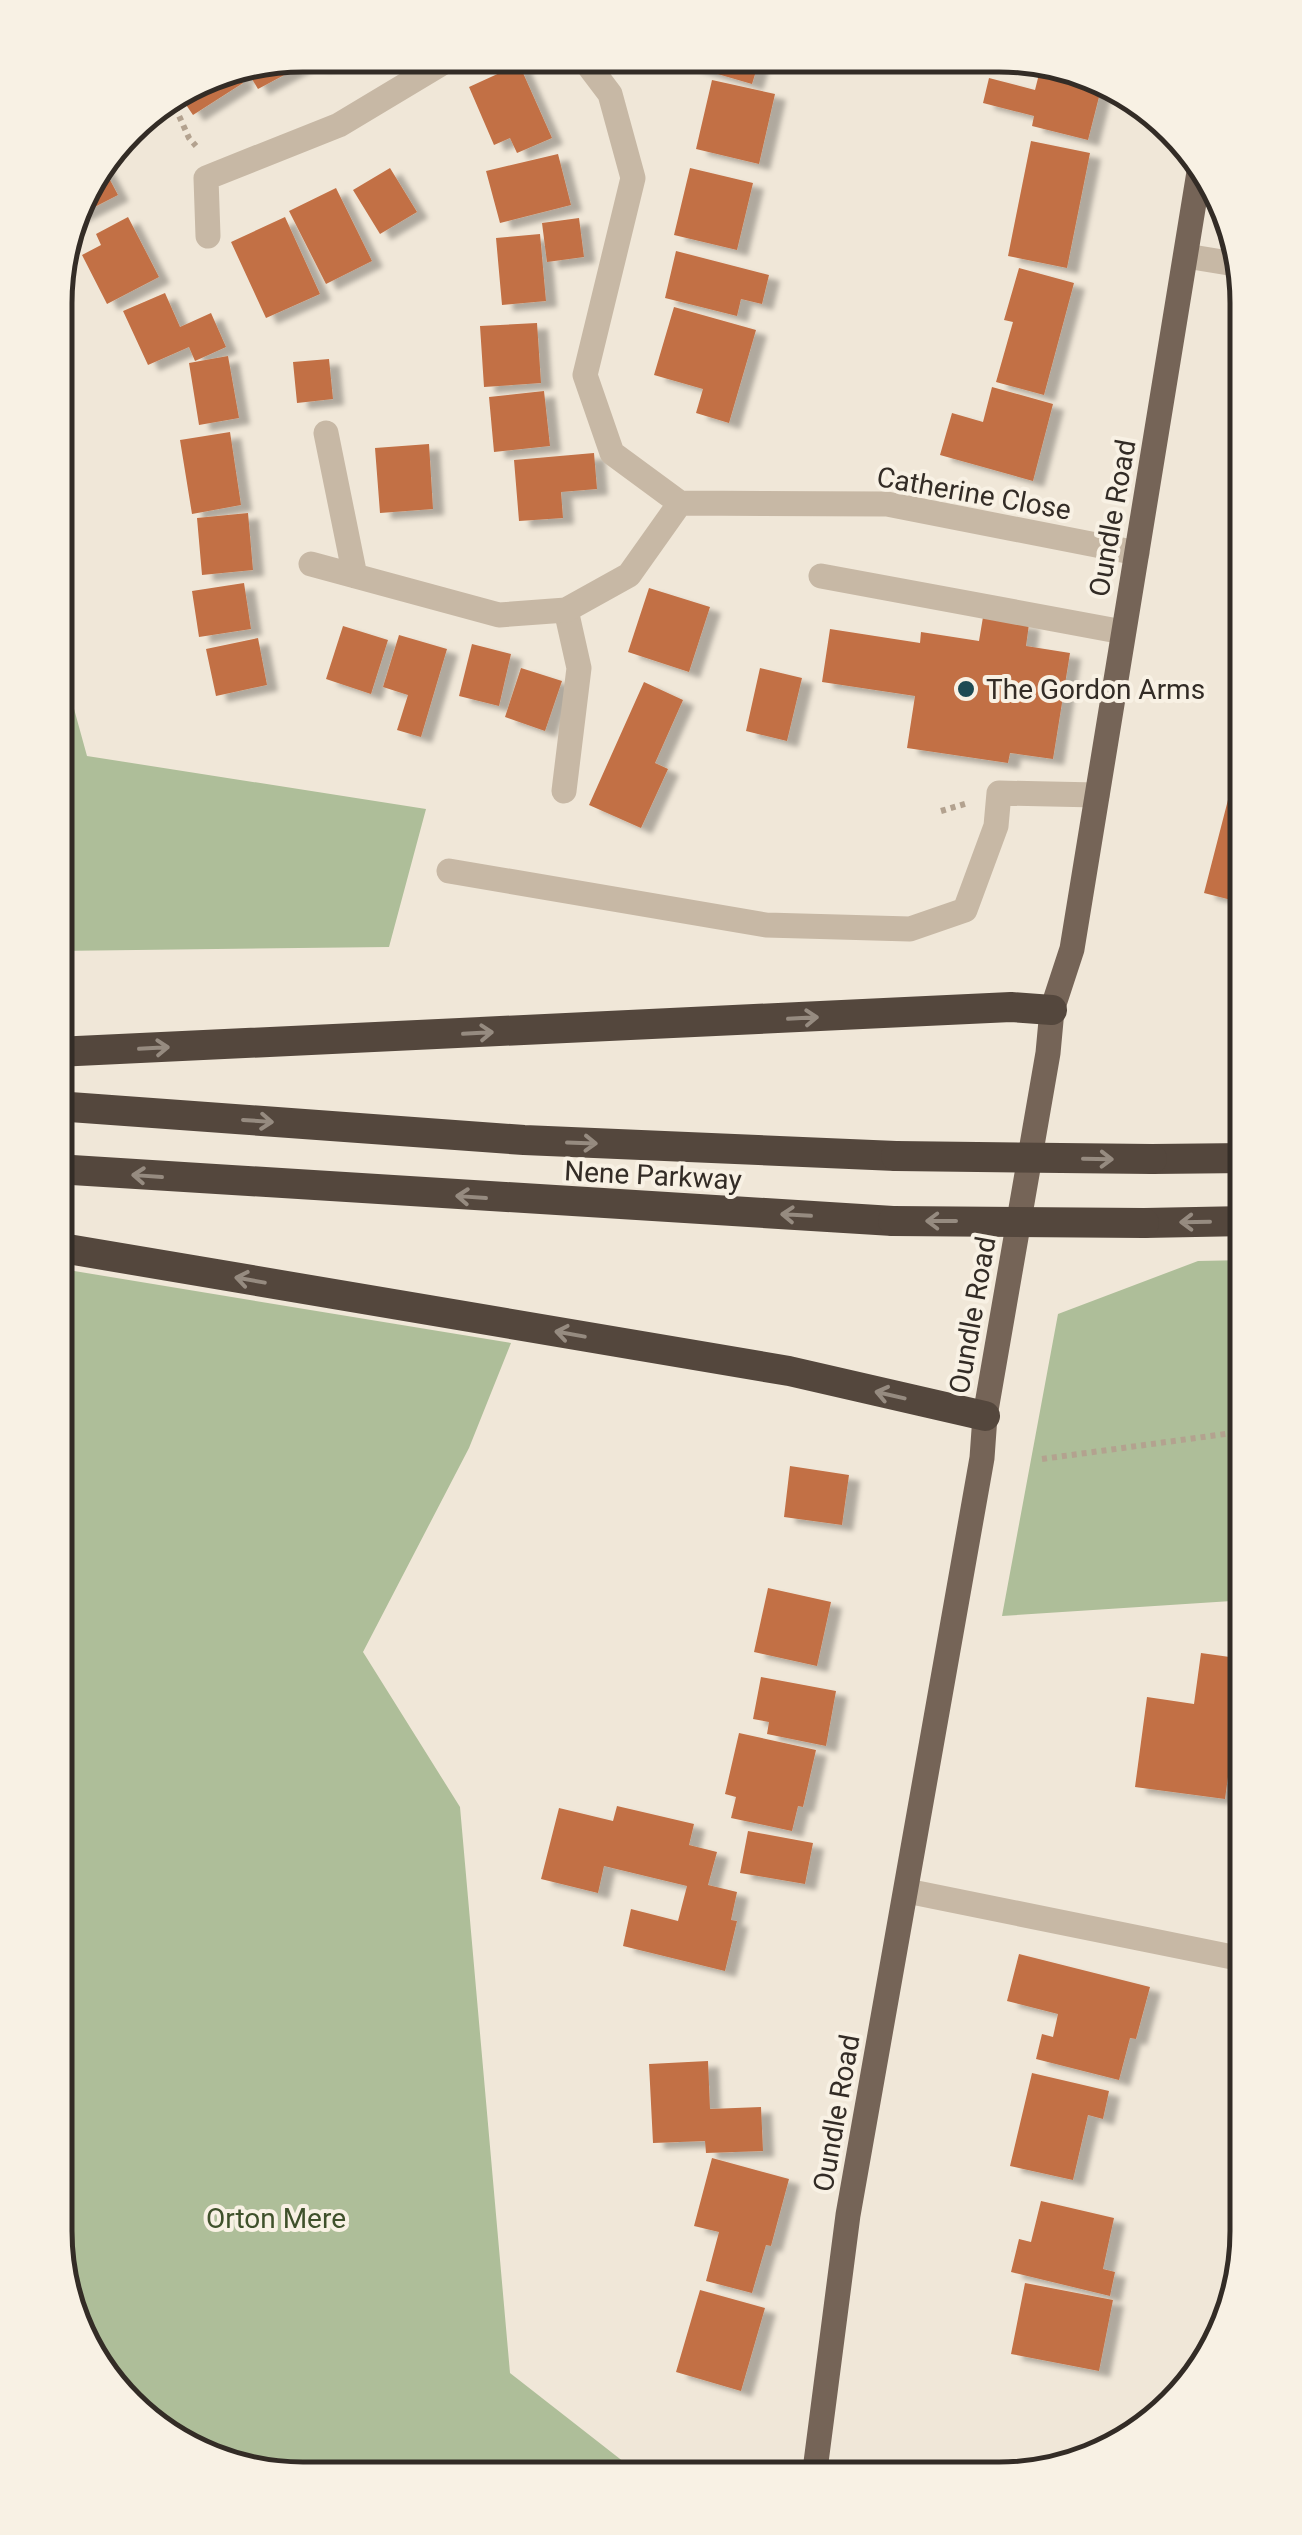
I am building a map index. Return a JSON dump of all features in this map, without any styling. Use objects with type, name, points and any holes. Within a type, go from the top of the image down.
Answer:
[{"type":"highway","points":[[73,1051],[1010,1007],[1052,1010]]},
{"type":"highway","name":"Nene Parkway","points":[[73,1107],[524,1140],[896,1156],[1230,1158]]},
{"type":"highway","name":"Nene Parkway","points":[[73,1170],[893,1221],[1230,1221]]},
{"type":"highway","points":[[73,1250],[788,1372],[985,1416]]},
{"type":"main road","name":"Oundle Road","points":[[815,2462],[848,2215],[982,1458],[985,1416],[1048,1053],[1052,1010],[1072,949],[1197,186]]},
{"type":"street","points":[[208,236],[206,178],[339,125],[427,72]]},
{"type":"street","points":[[311,564],[499,615],[566,610],[629,575],[680,504],[612,453],[585,375],[633,178],[610,94],[593,72]]},
{"type":"street","points":[[1186,256],[1226,263]]},
{"type":"street","points":[[326,433],[355,576]]},
{"type":"street","name":"Catherine Close","points":[[680,504],[887,504],[1136,553]]},
{"type":"street","points":[[821,576],[1124,632]]},
{"type":"street","points":[[564,791],[579,668],[566,610]]},
{"type":"street","points":[[449,871],[766,925],[910,930],[966,910],[996,826],[999,793],[1097,795]]},
{"type":"street","points":[[908,1892],[1229,1957]]},
{"type":"path","points":[[176,110],[189,138],[220,173]]},
{"type":"path","points":[[1042,1458],[1229,1433]]},
{"type":"green space","points":[[73,704],[87,756],[426,809],[389,947],[73,951]]},
{"type":"green space","points":[[1230,1260],[1229,1601],[1002,1616],[1058,1314],[1198,1261]]},
{"type":"green space","name":"Orton Mere","points":[[72,1271],[511,1343],[469,1448],[363,1652],[460,1807],[510,2373],[624,2462],[304,2462],[244,2455],[215,2445],[163,2415],[130,2384],[96,2333],[77,2276],[72,2231]]},
{"type":"building","points":[[502,72],[523,72],[552,138],[517,153],[510,138],[494,145],[469,87]]},
{"type":"building","points":[[711,72],[756,72],[752,84]]},
{"type":"building","points":[[288,73],[258,89],[252,78]]},
{"type":"building","points":[[1038,76],[1099,96],[1088,140],[1032,126],[1034,116],[983,103],[989,78],[1035,90]]},
{"type":"building","points":[[712,80],[775,94],[759,164],[696,149]]},
{"type":"building","points":[[242,81],[243,83],[193,115],[186,105]]},
{"type":"building","points":[[1031,141],[1090,153],[1067,268],[1008,256]]},
{"type":"building","points":[[558,154],[571,205],[500,223],[486,171]]},
{"type":"building","points":[[390,168],[417,212],[380,234],[353,190]]},
{"type":"building","points":[[690,168],[753,183],[737,250],[674,235]]},
{"type":"building","points":[[110,179],[118,195],[94,207]]},
{"type":"building","points":[[336,188],[372,261],[326,284],[289,211]]},
{"type":"building","points":[[128,217],[159,277],[107,304],[82,255],[101,245],[96,234]]},
{"type":"building","points":[[285,217],[320,294],[266,318],[231,242]]},
{"type":"building","points":[[579,218],[584,257],[547,262],[542,223]]},
{"type":"building","points":[[540,234],[546,301],[502,305],[496,238]]},
{"type":"building","points":[[676,251],[769,275],[762,304],[741,299],[737,316],[665,298]]},
{"type":"building","points":[[1019,268],[1074,283],[1044,395],[996,382],[1013,322],[1004,320]]},
{"type":"building","points":[[165,293],[180,327],[211,313],[226,347],[195,361],[189,347],[148,365],[123,311]]},
{"type":"building","points":[[674,307],[756,330],[729,423],[696,413],[703,389],[654,375]]},
{"type":"building","points":[[537,323],[541,383],[484,387],[480,326]]},
{"type":"building","points":[[228,356],[239,418],[199,425],[189,363]]},
{"type":"building","points":[[329,359],[333,399],[297,403],[293,362]]},
{"type":"building","points":[[992,387],[1053,404],[1033,481],[940,455],[952,413],[983,422]]},
{"type":"building","points":[[544,391],[550,446],[494,452],[489,397]]},
{"type":"building","points":[[230,432],[241,505],[192,514],[180,440]]},
{"type":"building","points":[[429,444],[433,509],[380,513],[375,448]]},
{"type":"building","points":[[594,453],[597,489],[561,492],[563,518],[519,521],[514,460]]},
{"type":"building","points":[[248,513],[253,570],[202,575],[197,518]]},
{"type":"building","points":[[244,583],[251,629],[199,637],[192,591]]},
{"type":"building","points":[[649,588],[710,607],[689,672],[628,652]]},
{"type":"building","name":"The Gordon Arms","points":[[983,617],[1029,624],[1026,646],[1070,653],[1053,759],[1010,753],[1008,763],[907,748],[915,696],[822,682],[830,629],[920,643],[921,632],[979,641]]},
{"type":"building","points":[[343,626],[388,640],[371,694],[326,679]]},
{"type":"building","points":[[399,635],[447,649],[421,737],[397,730],[408,695],[383,687]]},
{"type":"building","points":[[258,638],[267,685],[216,696],[206,649]]},
{"type":"building","points":[[472,644],[511,654],[499,706],[459,696]]},
{"type":"building","points":[[521,668],[562,681],[545,731],[505,717]]},
{"type":"building","points":[[760,668],[802,678],[787,741],[746,731]]},
{"type":"building","points":[[644,682],[683,700],[655,763],[668,769],[641,828],[589,805]]},
{"type":"building","points":[[1230,793],[1230,900],[1204,893]]},
{"type":"building","points":[[790,1466],[849,1475],[842,1525],[784,1517]]},
{"type":"building","points":[[768,1588],[831,1602],[817,1666],[754,1652]]},
{"type":"building","points":[[1201,1653],[1229,1657],[1229,1768],[1225,1799],[1135,1787],[1147,1697],[1194,1704]]},
{"type":"building","points":[[761,1677],[836,1691],[826,1746],[767,1734],[769,1722],[753,1719]]},
{"type":"building","points":[[739,1733],[816,1750],[803,1807],[798,1806],[792,1831],[731,1818],[736,1797],[725,1794]]},
{"type":"building","points":[[617,1806],[694,1824],[689,1845],[717,1852],[708,1885],[737,1892],[731,1920],[737,1921],[725,1971],[623,1946],[631,1909],[678,1921],[687,1886],[604,1866],[598,1893],[541,1879],[559,1808],[613,1821]]},
{"type":"building","points":[[748,1831],[813,1843],[805,1884],[740,1873]]},
{"type":"building","points":[[1019,1954],[1150,1987],[1136,2039],[1130,2038],[1119,2080],[1036,2059],[1042,2034],[1053,2037],[1058,2014],[1007,2001]]},
{"type":"building","points":[[708,2061],[710,2109],[761,2107],[763,2151],[706,2153],[705,2141],[653,2143],[649,2064]]},
{"type":"building","points":[[1032,2073],[1109,2091],[1103,2119],[1088,2115],[1073,2180],[1010,2166]]},
{"type":"building","points":[[712,2158],[789,2179],[771,2246],[766,2245],[752,2293],[706,2281],[719,2232],[694,2226]]},
{"type":"building","points":[[1041,2201],[1114,2218],[1103,2269],[1115,2272],[1110,2296],[1011,2272],[1019,2239],[1031,2242]]},
{"type":"building","points":[[1025,2283],[1113,2300],[1099,2371],[1011,2354]]},
{"type":"building","points":[[700,2290],[765,2308],[741,2391],[676,2372]]},
{"type":"place","name":"The Gordon Arms","points":[[966,689]]}]
